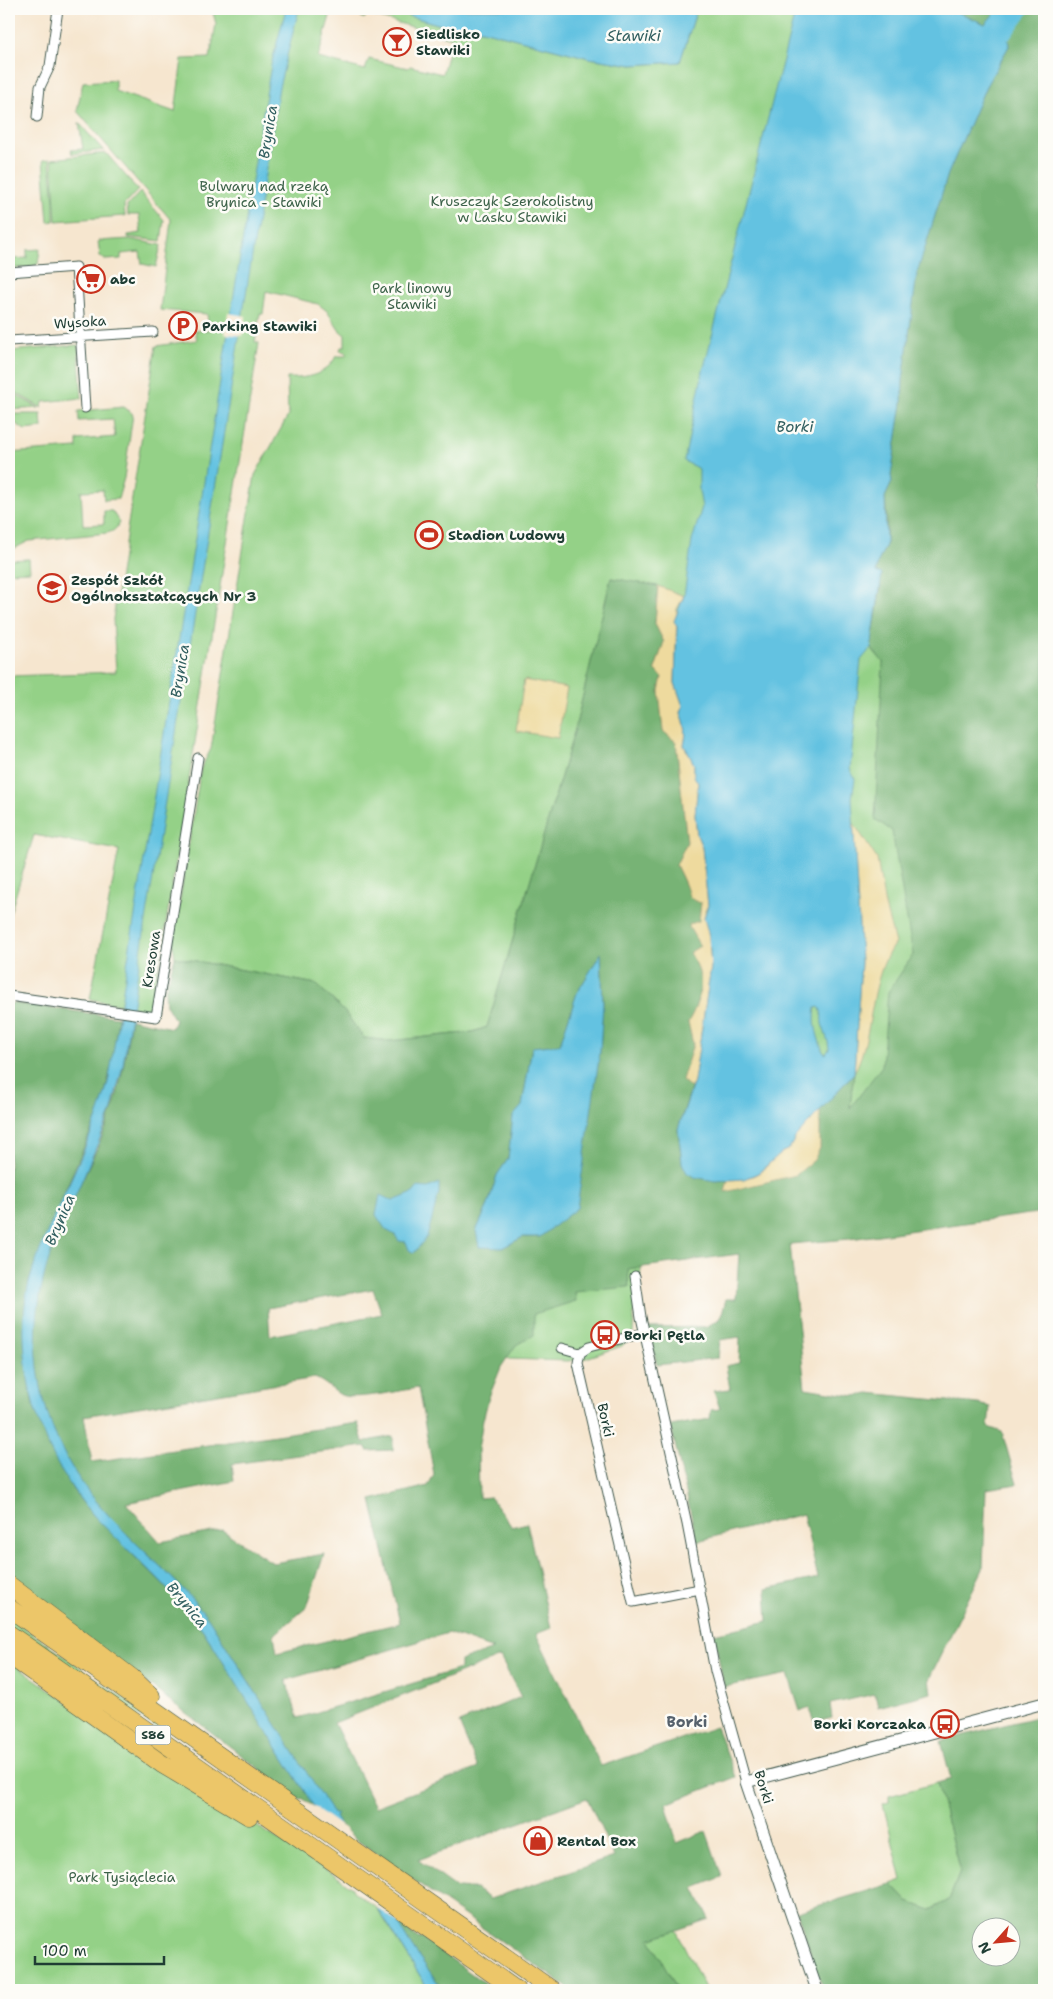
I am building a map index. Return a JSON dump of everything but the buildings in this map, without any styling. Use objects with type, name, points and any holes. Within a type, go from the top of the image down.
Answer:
[{"type":"highway","points":[[9,1585],[132,1678],[203,1744]]},
{"type":"highway","name":"S86","points":[[9,1608],[552,1990]]},
{"type":"highway","name":"S86","points":[[9,1634],[516,1990]]},
{"type":"highway","points":[[9,1655],[162,1764],[264,1825],[298,1836]]},
{"type":"street","points":[[37,117],[40,87],[50,66],[58,9]]},
{"type":"street","points":[[9,272],[76,267],[85,408]]},
{"type":"street","name":"Wysoka","points":[[9,341],[153,332]]},
{"type":"street","name":"Kresowa","points":[[9,996],[156,1018],[198,758]]},
{"type":"street","name":"Borki","points":[[634,1276],[644,1333],[700,1588],[719,1688],[746,1782],[817,1990]]},
{"type":"street","points":[[562,1348],[580,1353],[589,1347],[644,1333]]},
{"type":"street","name":"Borki","points":[[580,1353],[578,1363],[633,1602],[700,1588]]},
{"type":"street","points":[[746,1782],[1044,1703]]},
{"type":"green space","points":[[212,9],[332,9],[318,58],[365,70],[369,59],[442,74],[452,38],[366,14],[365,18],[362,18],[358,12],[347,9],[384,9],[452,28],[482,30],[589,58],[632,65],[680,62],[697,9],[1044,9],[1044,1180],[642,1264],[634,1307],[633,1334],[622,1346],[583,1359],[568,1361],[509,1359],[466,1346],[623,580],[611,578],[575,729],[487,1027],[473,1032],[390,1041],[364,1038],[344,1011],[316,984],[175,957],[173,944],[201,768],[211,749],[255,475],[288,416],[287,378],[301,378],[322,372],[336,356],[346,356],[346,352],[340,351],[341,347],[345,347],[345,335],[339,330],[327,311],[318,304],[266,291],[263,314],[260,314],[255,342],[259,343],[162,948],[149,1011],[90,999],[119,850],[34,835],[9,917],[9,676],[116,672],[113,619],[156,346],[197,340],[195,330],[209,330],[207,314],[160,310],[171,220],[77,111],[83,82],[115,80],[115,91],[175,112],[182,59],[210,58],[216,24]]},
{"type":"green space","points":[[950,9],[998,9],[985,25]]},
{"type":"green space","points":[[1030,9],[1044,9],[1044,1212],[850,1239],[790,1244],[805,1388],[855,1396],[869,1393],[978,1404],[990,1407],[988,1427],[1002,1432],[1017,1484],[986,1489],[983,1569],[929,1679],[931,1693],[878,1707],[875,1694],[830,1704],[832,1718],[815,1722],[809,1707],[800,1711],[788,1674],[724,1687],[714,1634],[768,1621],[766,1589],[818,1578],[803,1514],[697,1541],[671,1426],[710,1419],[711,1410],[720,1409],[714,1391],[730,1389],[726,1366],[739,1363],[740,1337],[720,1340],[718,1358],[657,1365],[648,1328],[706,1327],[721,1318],[726,1299],[736,1299],[739,1254],[628,1269],[629,1287],[575,1292],[576,1301],[534,1314],[534,1335],[516,1345],[501,1367],[489,1397],[478,1449],[479,1498],[490,1497],[512,1527],[527,1523],[551,1628],[536,1634],[601,1766],[716,1727],[736,1777],[666,1804],[677,1843],[706,1831],[722,1877],[694,1888],[709,1919],[650,1939],[678,1990],[571,1990],[358,1841],[339,1824],[209,1619],[194,1600],[92,1497],[78,1478],[64,1453],[52,1427],[44,1399],[38,1371],[36,1342],[37,1313],[41,1285],[56,1238],[112,1112],[121,1078],[131,1019],[172,1028],[175,1020],[166,1005],[165,991],[175,957],[316,984],[344,1011],[364,1038],[390,1041],[473,1032],[487,1027],[575,729],[611,578],[658,586],[655,624],[664,642],[655,669],[662,677],[659,691],[663,731],[676,741],[687,842],[676,865],[686,886],[701,903],[699,922],[700,946],[696,960],[702,981],[695,1010],[688,1022],[693,1044],[683,1080],[691,1088],[678,1129],[682,1163],[715,1181],[728,1179],[726,1192],[820,1148],[820,1110],[854,1073],[850,1108],[882,1066],[888,992],[913,955],[892,831],[875,819],[883,662],[871,648],[881,586],[876,572],[878,562],[886,545],[887,519],[885,497],[892,482],[891,475],[902,403],[903,380],[917,273],[948,174],[986,86],[1009,46],[1008,39]],"holes":[[[601,954],[603,1004],[600,1052],[582,1164],[540,1237],[523,1237],[502,1248],[476,1231],[488,1205],[497,1175],[508,1159],[513,1117],[522,1106],[532,1047],[560,1044],[577,993]],[[373,1289],[382,1314],[270,1336],[268,1308]],[[315,1378],[347,1397],[367,1396],[418,1388],[434,1474],[428,1486],[371,1500],[400,1623],[277,1653],[274,1635],[307,1607],[324,1554],[273,1563],[222,1530],[160,1542],[126,1503],[234,1481],[232,1464],[365,1446],[368,1451],[393,1450],[393,1436],[363,1442],[358,1423],[92,1462],[84,1416]],[[448,1633],[493,1649],[460,1661],[460,1669],[298,1718],[286,1680]],[[500,1657],[521,1697],[459,1723],[478,1768],[375,1807],[334,1723]],[[587,1798],[614,1857],[490,1899],[476,1889],[457,1888],[418,1860]]]},
{"type":"green space","points":[[79,123],[104,150],[72,154],[71,150],[83,149]]},
{"type":"green space","points":[[106,153],[138,190],[124,205],[125,216],[56,221],[52,159]]},
{"type":"green space","points":[[50,159],[54,221],[48,222],[43,160]]},
{"type":"green space","points":[[140,192],[164,220],[161,241],[128,237],[128,235],[141,233],[139,215],[128,215],[127,206]]},
{"type":"green space","points":[[130,239],[161,245],[156,267],[142,264],[140,252],[121,254],[121,259],[106,260],[100,256],[98,241]]},
{"type":"green space","points":[[40,249],[38,264],[11,269],[10,259],[27,258],[27,250]]},
{"type":"green space","points":[[78,345],[82,398],[43,402],[42,408],[9,389],[9,351]]},
{"type":"green space","points":[[9,391],[39,408],[9,410]]},
{"type":"green space","points":[[124,407],[133,414],[124,478],[118,499],[104,500],[103,490],[81,491],[83,525],[104,524],[104,511],[112,511],[119,522],[116,528],[107,533],[29,541],[9,551],[9,453],[77,448],[77,440],[115,437],[113,419],[79,421],[78,411]]},
{"type":"green space","points":[[9,414],[41,414],[42,428],[25,430],[9,419]]},
{"type":"green space","points":[[29,559],[30,571],[9,572],[9,560]]},
{"type":"green space","points":[[9,1004],[118,1017],[113,1058],[102,1106],[60,1202],[29,1281],[25,1352],[32,1401],[48,1446],[73,1490],[89,1511],[176,1598],[203,1630],[315,1808],[302,1798],[300,1800],[9,1578]]},
{"type":"green space","points":[[9,1617],[167,1729],[163,1733],[9,1626]]},
{"type":"green space","name":"Park Tysiąclecia","points":[[9,1661],[155,1763],[334,1874],[352,1888],[353,1891],[377,1908],[429,1990],[9,1990]]},
{"type":"green space","points":[[1036,1717],[1041,1718],[1044,1728],[1044,1990],[823,1990],[797,1912],[891,1884],[908,1902],[931,1910],[949,1900],[960,1872],[937,1783],[951,1779],[941,1741]]},
{"type":"green space","points":[[937,1783],[960,1872],[949,1900],[931,1910],[908,1902],[891,1884],[902,1880],[883,1804],[889,1802],[889,1796]]},
{"type":"green space","points":[[397,1923],[420,1939],[422,1938],[494,1990],[443,1990]]},
{"type":"green space","points":[[676,1930],[706,1990],[678,1990],[649,1939]]},
{"type":"sand","points":[[658,586],[684,596],[677,609],[675,683],[683,706],[681,713],[686,729],[684,745],[694,764],[694,775],[698,783],[695,815],[697,835],[702,847],[708,905],[705,911],[711,967],[694,1081],[691,1088],[682,1080],[693,1044],[688,1022],[699,996],[700,978],[695,961],[689,953],[700,946],[689,927],[690,924],[699,921],[701,903],[689,896],[676,865],[687,842],[676,742],[663,731],[659,691],[662,677],[655,669],[664,642],[655,624]]},
{"type":"sand","points":[[524,680],[567,688],[558,738],[516,731]]},
{"type":"sand","points":[[853,822],[877,859],[885,906],[895,943],[880,973],[861,1058],[854,1073],[861,962]]},
{"type":"sand","points":[[820,1110],[820,1148],[814,1160],[796,1175],[725,1192],[728,1179],[752,1176],[789,1149],[795,1138]]},
{"type":"water","name":"Brynica","points":[[286,9],[299,9],[279,87],[123,1065],[111,1113],[53,1247],[43,1280],[38,1313],[36,1347],[40,1380],[47,1412],[59,1443],[75,1473],[96,1501],[182,1588],[209,1619],[333,1814],[337,1814],[335,1817],[412,1947],[443,1990],[429,1990],[203,1630],[184,1607],[92,1513],[65,1477],[39,1423],[29,1385],[25,1355],[24,1311],[30,1279],[49,1228],[102,1104],[109,1078],[262,119],[271,65]]},
{"type":"water","name":"Stawiki","points":[[384,9],[697,9],[680,62],[632,65],[589,58],[482,30],[452,28]]},
{"type":"water","name":"Borki","points":[[796,9],[950,9],[985,24],[998,9],[1030,9],[1008,39],[1009,46],[986,86],[948,174],[917,273],[903,380],[902,403],[891,475],[892,482],[885,497],[886,545],[878,562],[876,572],[882,574],[871,648],[861,660],[850,769],[855,779],[852,798],[861,962],[854,1073],[795,1138],[789,1149],[782,1152],[758,1173],[744,1179],[715,1181],[694,1177],[687,1173],[682,1163],[678,1129],[694,1081],[711,967],[709,936],[704,918],[708,905],[702,847],[697,835],[695,815],[698,783],[694,776],[694,764],[684,745],[686,729],[681,713],[683,706],[675,683],[677,627],[674,621],[684,596],[692,541],[702,507],[699,491],[699,469],[684,461],[703,371]],"holes":[[[819,1007],[829,1049],[826,1054],[823,1052],[816,1025],[815,1014],[816,1008]]]},
{"type":"water","points":[[601,953],[603,1004],[600,1052],[577,1208],[540,1237],[523,1237],[502,1248],[479,1247],[476,1231],[488,1205],[497,1175],[508,1159],[513,1116],[522,1106],[532,1047],[560,1044],[577,993]]},
{"type":"water","points":[[439,1183],[439,1193],[427,1237],[414,1253],[409,1250],[406,1242],[399,1241],[395,1235],[386,1230],[376,1215],[380,1195],[393,1201],[413,1193],[418,1187],[428,1188]]},
{"type":"pier","points":[[228,313],[246,316],[243,336],[225,334]]},
{"type":"pier","points":[[310,1804],[345,1829],[403,1926],[372,1904]]},
{"type":"waterway","points":[[1008,39],[1030,9]]},
{"type":"place","name":"Siedlisko Stawiki","points":[[397,42]]},
{"type":"place","name":"abc","points":[[91,279]]},
{"type":"place","name":"Parking Stawiki","points":[[183,326]]},
{"type":"place","name":"Stadion Ludowy","points":[[429,535]]},
{"type":"place","name":"Zespół Szkół Ogólnokształcących Nr 3","points":[[52,588]]},
{"type":"place","name":"Borki Pętla","points":[[605,1335]]},
{"type":"place","name":"Borki Korczaka","points":[[945,1724]]},
{"type":"place","name":"Rental Box","points":[[538,1841]]},
{"type":"district","name":"Borki","points":[[687,1722]]},
{"type":"park label","name":"Bulwary nad rzeką Brynica - Stawiki","points":[[264,194]]},
{"type":"park label","name":"Kruszczyk Szerokolistny w Lasku Stawiki","points":[[512,210]]},
{"type":"park label","name":"Park linowy Stawiki","points":[[412,296]]}]
